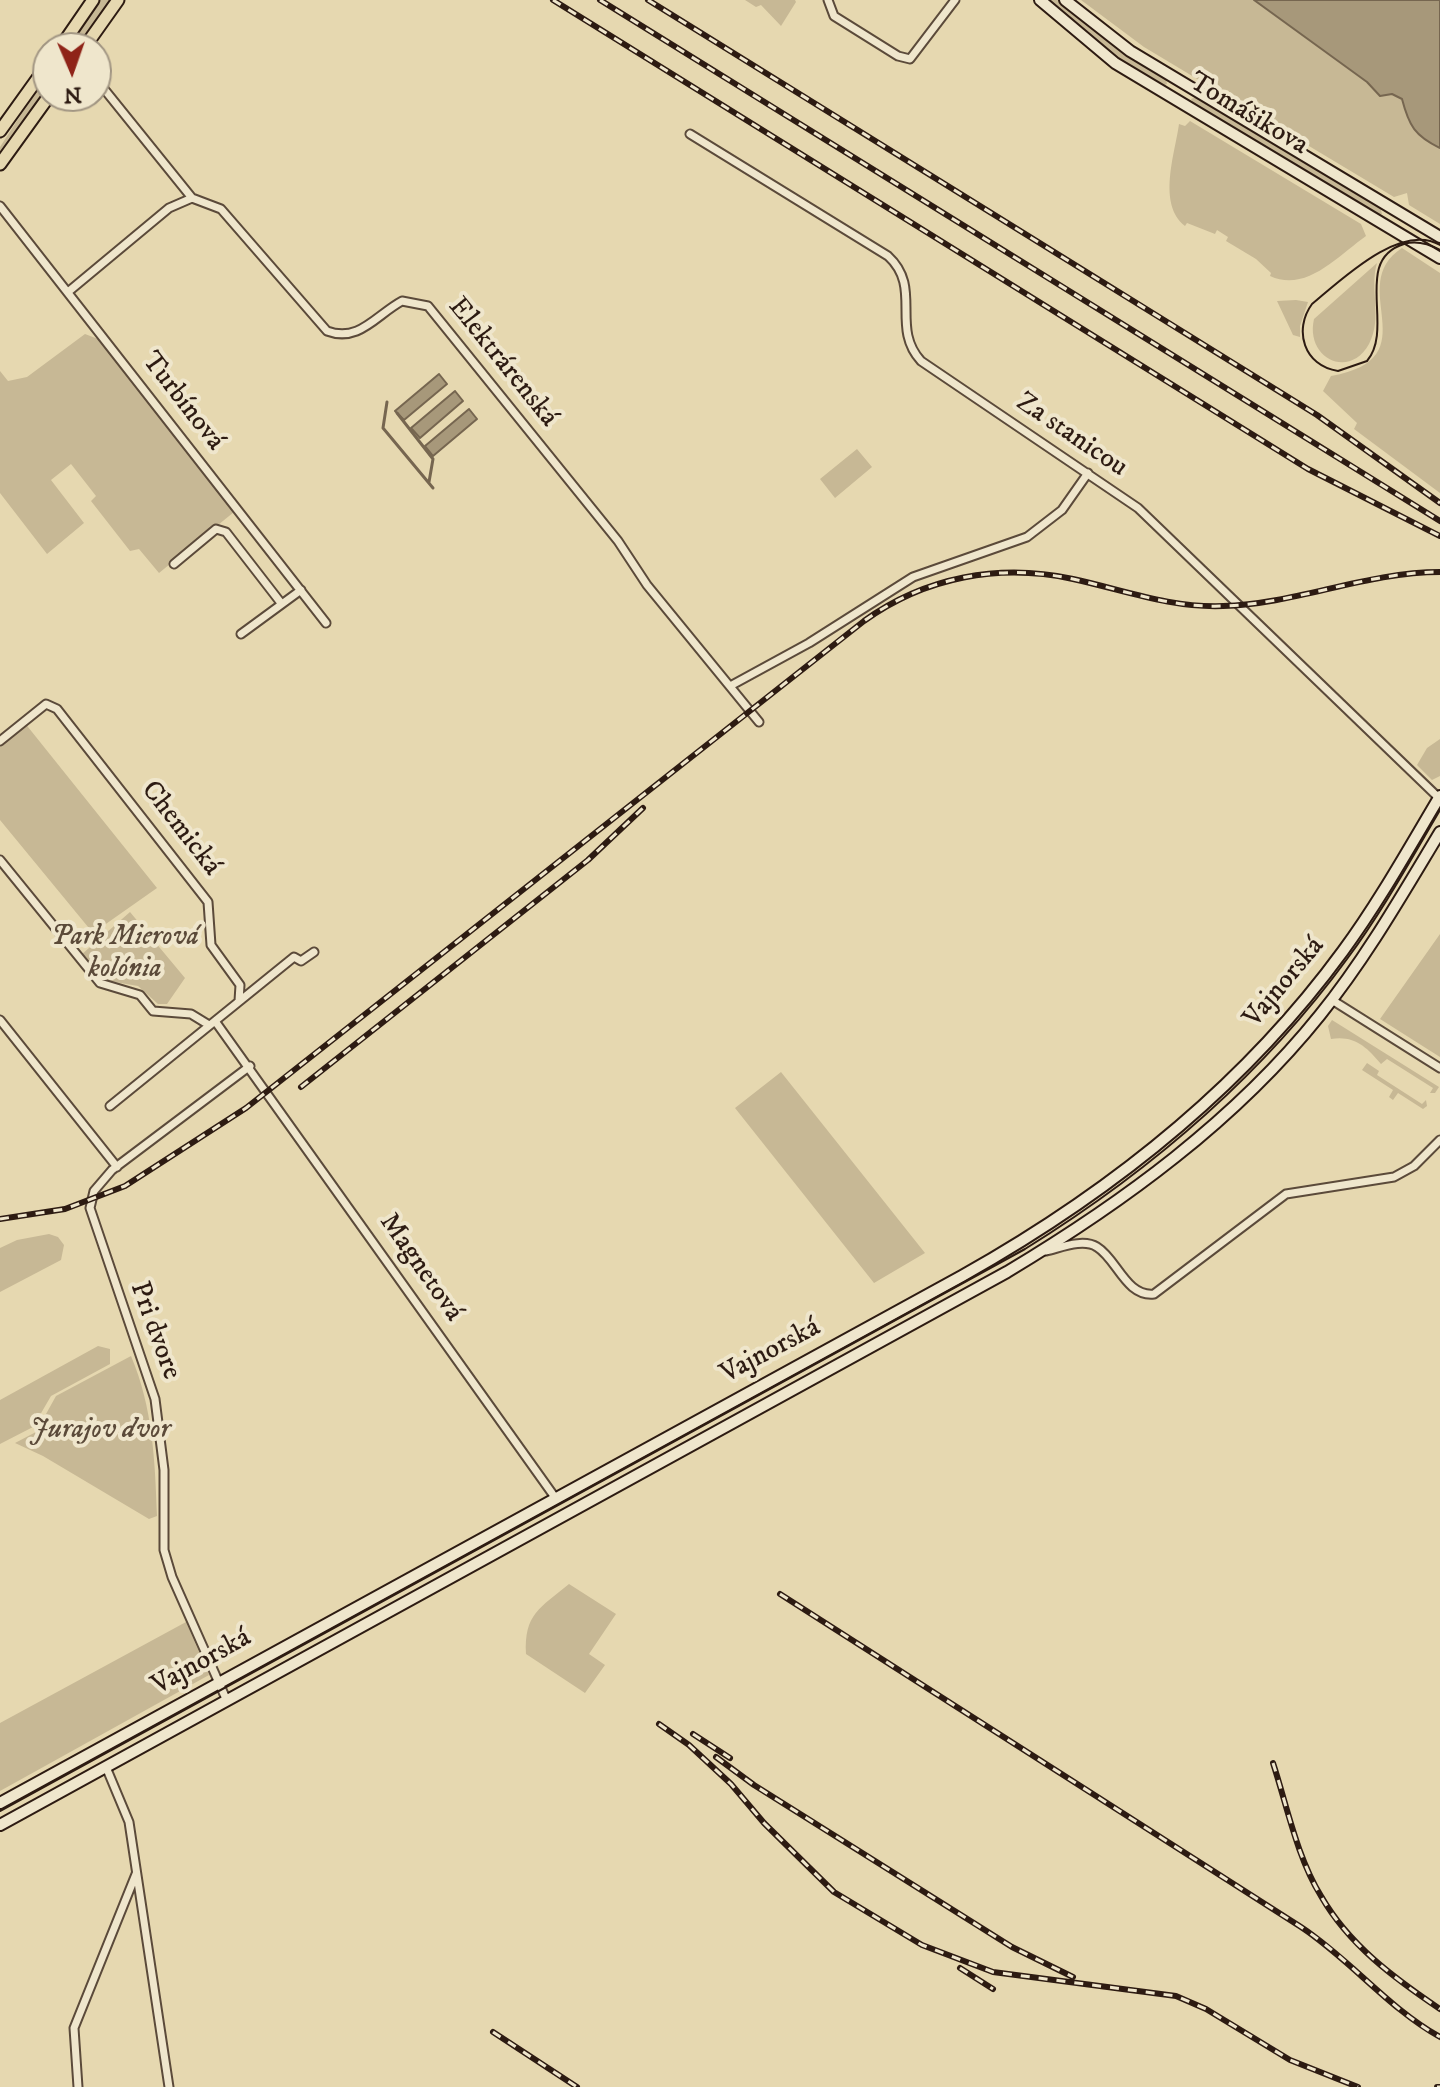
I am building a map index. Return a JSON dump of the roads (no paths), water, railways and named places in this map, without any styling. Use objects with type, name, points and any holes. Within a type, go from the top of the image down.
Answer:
[{"type":"main road","points":[[71,32],[93,0]]},
{"type":"main road","points":[[95,32],[118,0]]},
{"type":"main road","name":"Tomášikova","points":[[1040,0],[1115,63],[1440,258]]},
{"type":"main road","name":"Tomášikova","points":[[1065,0],[1130,51],[1440,237]]},
{"type":"main road","points":[[0,131],[32,86]]},
{"type":"main road","points":[[0,164],[37,112]]},
{"type":"main road","name":"Vajnorská","points":[[0,1803],[554,1496],[949,1283],[1068,1213],[1130,1169],[1202,1109],[1314,988],[1366,917],[1440,798]]},
{"type":"main road","name":"Vajnorská","points":[[0,1825],[1042,1252],[1114,1204],[1194,1140],[1281,1060],[1332,1000],[1389,918],[1440,832]]},
{"type":"main road","points":[[1314,988],[1332,1000]]},
{"type":"street","points":[[828,0],[834,16],[898,56],[910,59],[955,0]]},
{"type":"street","name":"Elektrárenská","points":[[112,99],[192,198],[221,209],[327,331],[341,335],[356,333],[402,301],[428,306],[759,722]]},
{"type":"street","name":"Za stanicou","points":[[690,134],[888,256],[904,276],[907,338],[921,361],[1138,508],[1440,798]]},
{"type":"street","points":[[68,292],[169,208],[192,198]]},
{"type":"street","name":"Turbínová","points":[[1,208],[326,623]]},
{"type":"street","points":[[732,685],[809,643],[913,577],[1027,537],[1062,510],[1088,473]]},
{"type":"street","points":[[174,564],[216,529],[226,532],[281,603]]},
{"type":"street","points":[[241,634],[301,590]]},
{"type":"street","name":"Chemická","points":[[0,741],[46,704],[59,712],[208,902],[211,945],[240,985],[239,1001]]},
{"type":"street","points":[[0,860],[100,983],[140,995],[153,1011],[191,1014],[212,1023]]},
{"type":"street","points":[[110,1106],[294,957],[301,961],[314,952]]},
{"type":"street","points":[[1332,1000],[1440,1068]]},
{"type":"street","points":[[0,1020],[117,1167],[250,1066]]},
{"type":"street","name":"Magnetová","points":[[212,1023],[250,1066],[554,1496]]},
{"type":"street","points":[[1042,1252],[1084,1244],[1097,1246],[1136,1290],[1145,1295],[1165,1289],[1286,1194],[1394,1177],[1414,1166],[1440,1140]]},
{"type":"street","name":"Pri dvore","points":[[117,1167],[94,1191],[90,1213],[155,1399],[164,1470],[164,1550],[172,1577],[227,1701]]},
{"type":"street","points":[[106,1767],[129,1822],[169,2087]]},
{"type":"street","points":[[78,2087],[74,2028],[137,1872]]},
{"type":"waterway","points":[[387,402],[383,428],[433,488]]},
{"type":"waterway","points":[[397,413],[433,459],[429,482]]},
{"type":"tram line","points":[[1440,245],[1425,240],[1408,241],[1390,247],[1339,281],[1312,304],[1306,314],[1303,335],[1310,354],[1326,368],[1338,371],[1367,361],[1377,331],[1380,264],[1389,252],[1404,244],[1423,243],[1440,250]]},
{"type":"tram line","points":[[0,1811],[1025,1249],[1071,1219],[1200,1120],[1277,1044],[1360,941],[1440,810]]},
{"type":"railway","points":[[553,0],[1308,469],[1440,536]]},
{"type":"railway","points":[[600,0],[1440,521]]},
{"type":"railway","points":[[648,0],[1317,415],[1440,503]]},
{"type":"railway","points":[[0,1219],[65,1209],[125,1186],[246,1108],[864,621],[912,594],[937,584],[990,574],[1045,574],[1166,601],[1223,606],[1277,600],[1385,577],[1440,572]]},
{"type":"railway","points":[[301,1087],[588,860],[643,808]]},
{"type":"railway","points":[[780,1594],[1301,1927],[1403,2012],[1440,2037]]},
{"type":"railway","points":[[659,1724],[689,1745],[731,1784],[764,1823],[834,1892],[922,1945],[993,1972],[1176,1996],[1206,2009],[1290,2060],[1358,2087]]},
{"type":"railway","points":[[693,1734],[730,1758]]},
{"type":"railway","points":[[716,1757],[754,1785],[1012,1947],[1073,1977]]},
{"type":"railway","points":[[1273,1763],[1305,1865],[1332,1914],[1374,1959],[1440,2009]]},
{"type":"railway","points":[[960,1968],[993,1989]]},
{"type":"railway","points":[[493,2032],[577,2087]]},
{"type":"park label","name":"Park Mierová kolónia","points":[[125,954]]},
{"type":"park label","name":"Jurajov dvor","points":[[100,1431]]}]
